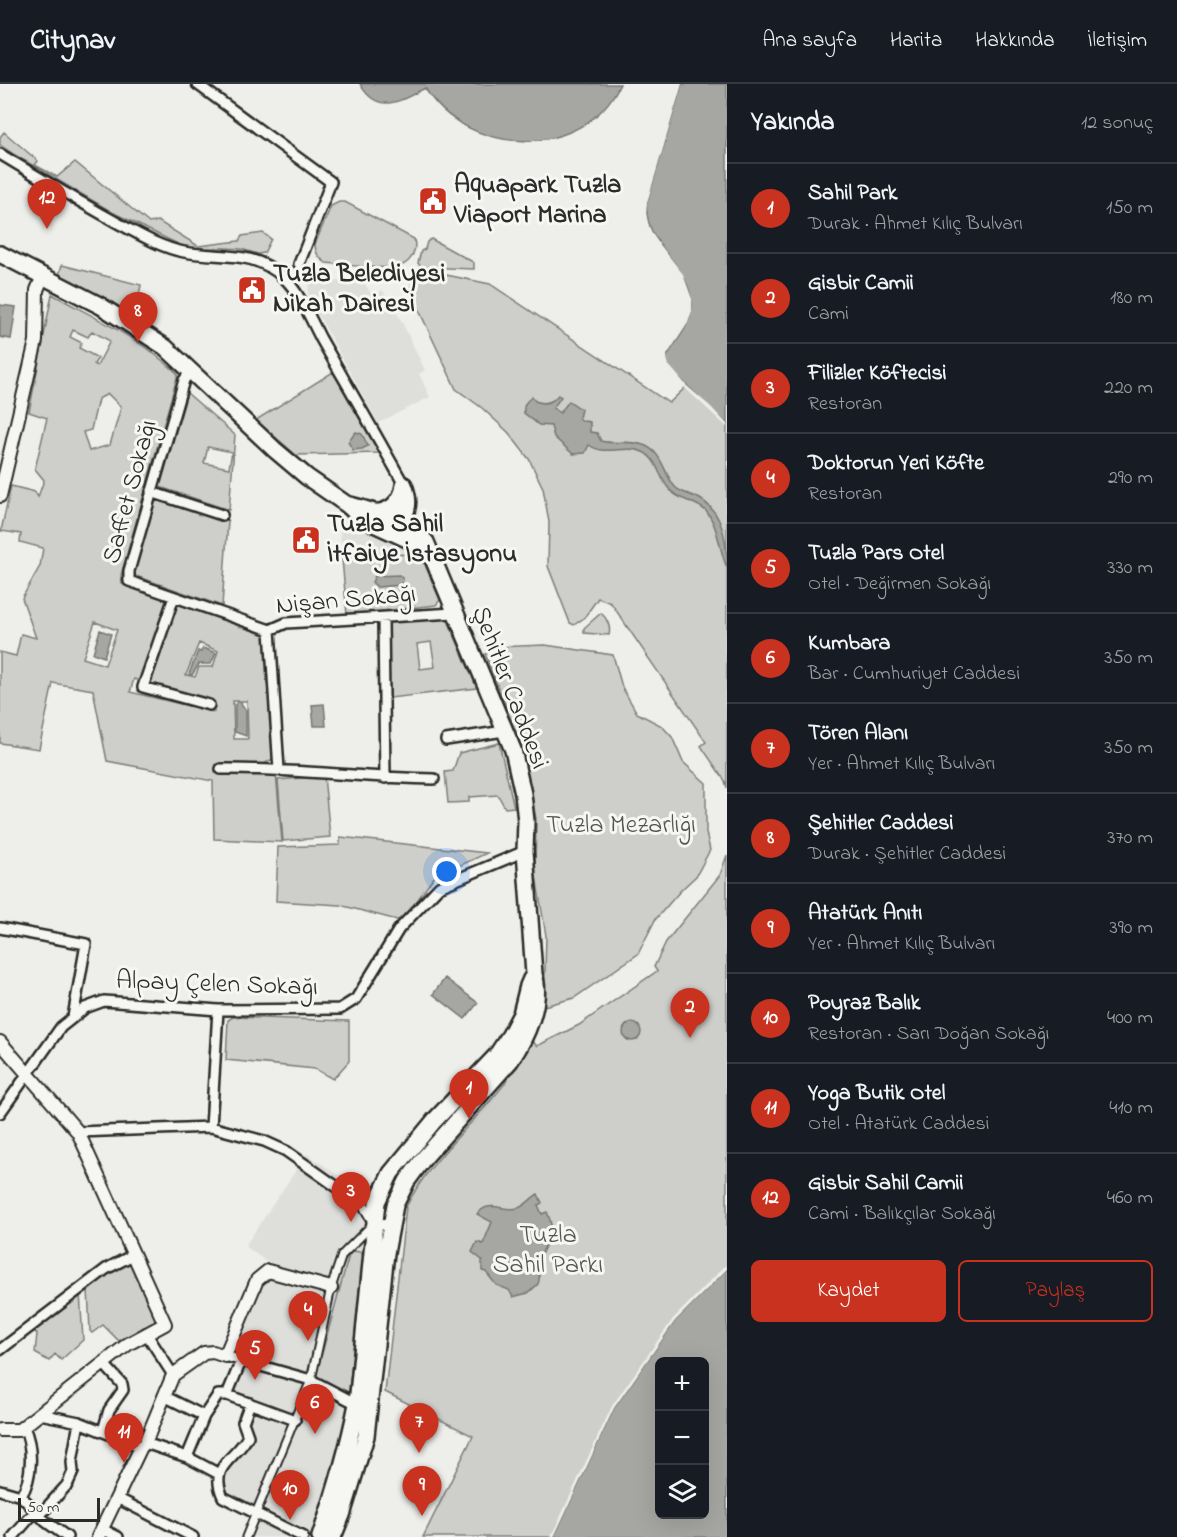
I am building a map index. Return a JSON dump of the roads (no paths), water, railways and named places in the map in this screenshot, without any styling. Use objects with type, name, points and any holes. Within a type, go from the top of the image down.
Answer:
[{"type":"main road","name":"Şehitler Caddesi","points":[[0,254],[101,306],[165,347],[275,450],[358,515],[416,532],[426,542],[513,750],[523,794],[534,974],[538,985],[530,1024],[519,1049],[424,1158],[406,1181],[395,1205],[386,1253],[366,1436],[333,1537]]},
{"type":"main road","points":[[373,518],[387,510],[406,491]]},
{"type":"main road","points":[[396,526],[408,510],[406,491]]},
{"type":"main road","points":[[406,491],[426,542]]},
{"type":"main road","name":"Şehitler Caddesi","points":[[396,526],[422,549],[436,566]]},
{"type":"main road","points":[[320,1537],[336,1491],[357,1404],[377,1202],[385,1182],[434,1121],[496,1056],[521,1014],[528,986],[534,974]]},
{"type":"street","points":[[196,84],[331,183],[299,264]]},
{"type":"street","points":[[0,154],[61,192],[153,242],[184,252],[236,255],[253,259],[283,277],[308,316],[406,491]]},
{"type":"street","points":[[0,496],[36,341],[37,290],[42,276]]},
{"type":"street","name":"Saffet Sokağı","points":[[174,597],[129,581],[129,571],[184,380],[192,370]]},
{"type":"street","points":[[151,492],[222,515]]},
{"type":"street","points":[[174,597],[143,687],[209,705]]},
{"type":"street","name":"Nişan Sokağı","points":[[174,597],[270,630],[286,623],[454,613]]},
{"type":"street","points":[[383,619],[386,778]]},
{"type":"street","points":[[270,630],[279,770]]},
{"type":"street","points":[[446,740],[504,730]]},
{"type":"street","points":[[220,769],[269,768],[386,778],[434,779]]},
{"type":"street","name":"Alpay Çelen Sokağı","points":[[0,1113],[61,1027],[85,1008],[104,1001],[218,1010],[340,1010],[356,999],[399,929],[439,887],[525,851]]},
{"type":"street","points":[[0,928],[86,944],[73,1017]]},
{"type":"street","points":[[211,1127],[218,1010]]},
{"type":"street","points":[[0,1042],[78,1132],[165,1324],[128,1344],[24,1427],[19,1430],[0,1430]]},
{"type":"street","points":[[78,1132],[211,1127],[264,1141],[286,1151],[364,1206],[374,1223],[391,1226]]},
{"type":"street","points":[[246,1537],[311,1380],[331,1288],[342,1255],[374,1223]]},
{"type":"street","points":[[0,1350],[106,1269],[133,1255]]},
{"type":"street","points":[[225,1356],[256,1280],[268,1271],[331,1288]]},
{"type":"street","points":[[147,1334],[173,1375]]},
{"type":"street","points":[[118,1537],[100,1533],[143,1445],[173,1375],[204,1353],[213,1352],[311,1380],[357,1404]]},
{"type":"street","points":[[227,1395],[241,1361]]},
{"type":"street","points":[[103,1363],[122,1384],[123,1390],[109,1410],[103,1431]]},
{"type":"street","points":[[188,1457],[204,1416],[218,1395],[227,1395],[295,1420]]},
{"type":"street","points":[[164,1396],[204,1416]]},
{"type":"street","points":[[250,1403],[243,1422],[248,1436],[219,1474],[218,1485],[223,1497],[303,1537]]},
{"type":"street","points":[[40,1414],[78,1422],[143,1445],[188,1457],[219,1474]]},
{"type":"street","points":[[40,1515],[66,1485],[73,1472],[72,1462],[78,1422]]},
{"type":"street","points":[[21,1496],[27,1486],[31,1443],[24,1427]]},
{"type":"street","points":[[0,1490],[21,1496],[67,1537]]},
{"type":"street","points":[[117,1498],[193,1537]]},
{"type":"street","points":[[13,1537],[33,1514],[40,1515]]},
{"type":"street","points":[[165,1537],[170,1527]]},
{"type":"place","name":"Aquapark Tuzla Viaport Marina","points":[[433,201]]},
{"type":"place","name":"Gisbir Sahil Camii","points":[[47,229]]},
{"type":"place","name":"Tuzla Belediyesi Nikah Dairesi","points":[[252,290]]},
{"type":"place","name":"Şehitler Caddesi","points":[[138,342]]},
{"type":"place","name":"Tuzla Sahil İtfaiye İstasyonu","points":[[306,540]]},
{"type":"place","name":"Gisbir Camii","points":[[690,1038]]},
{"type":"place","name":"Sahil Park","points":[[469,1119]]},
{"type":"place","name":"Filizler Köftecisi","points":[[351,1222]]},
{"type":"place","name":"Doktorun Yeri Köfte","points":[[308,1341]]},
{"type":"place","name":"Tuzla Pars Otel","points":[[255,1380]]},
{"type":"place","name":"Kumbara","points":[[315,1434]]},
{"type":"place","name":"Tören Alanı","points":[[419,1453]]},
{"type":"place","name":"Yoga Butik Otel","points":[[124,1463]]},
{"type":"place","name":"Atatürk Anıtı","points":[[422,1516]]},
{"type":"place","name":"Poyraz Balık","points":[[290,1520]]},
{"type":"park label","name":"Tuzla Mezarlığı","points":[[621,826]]},
{"type":"park label","name":"Tuzla Sahil Parkı","points":[[548,1251]]}]
